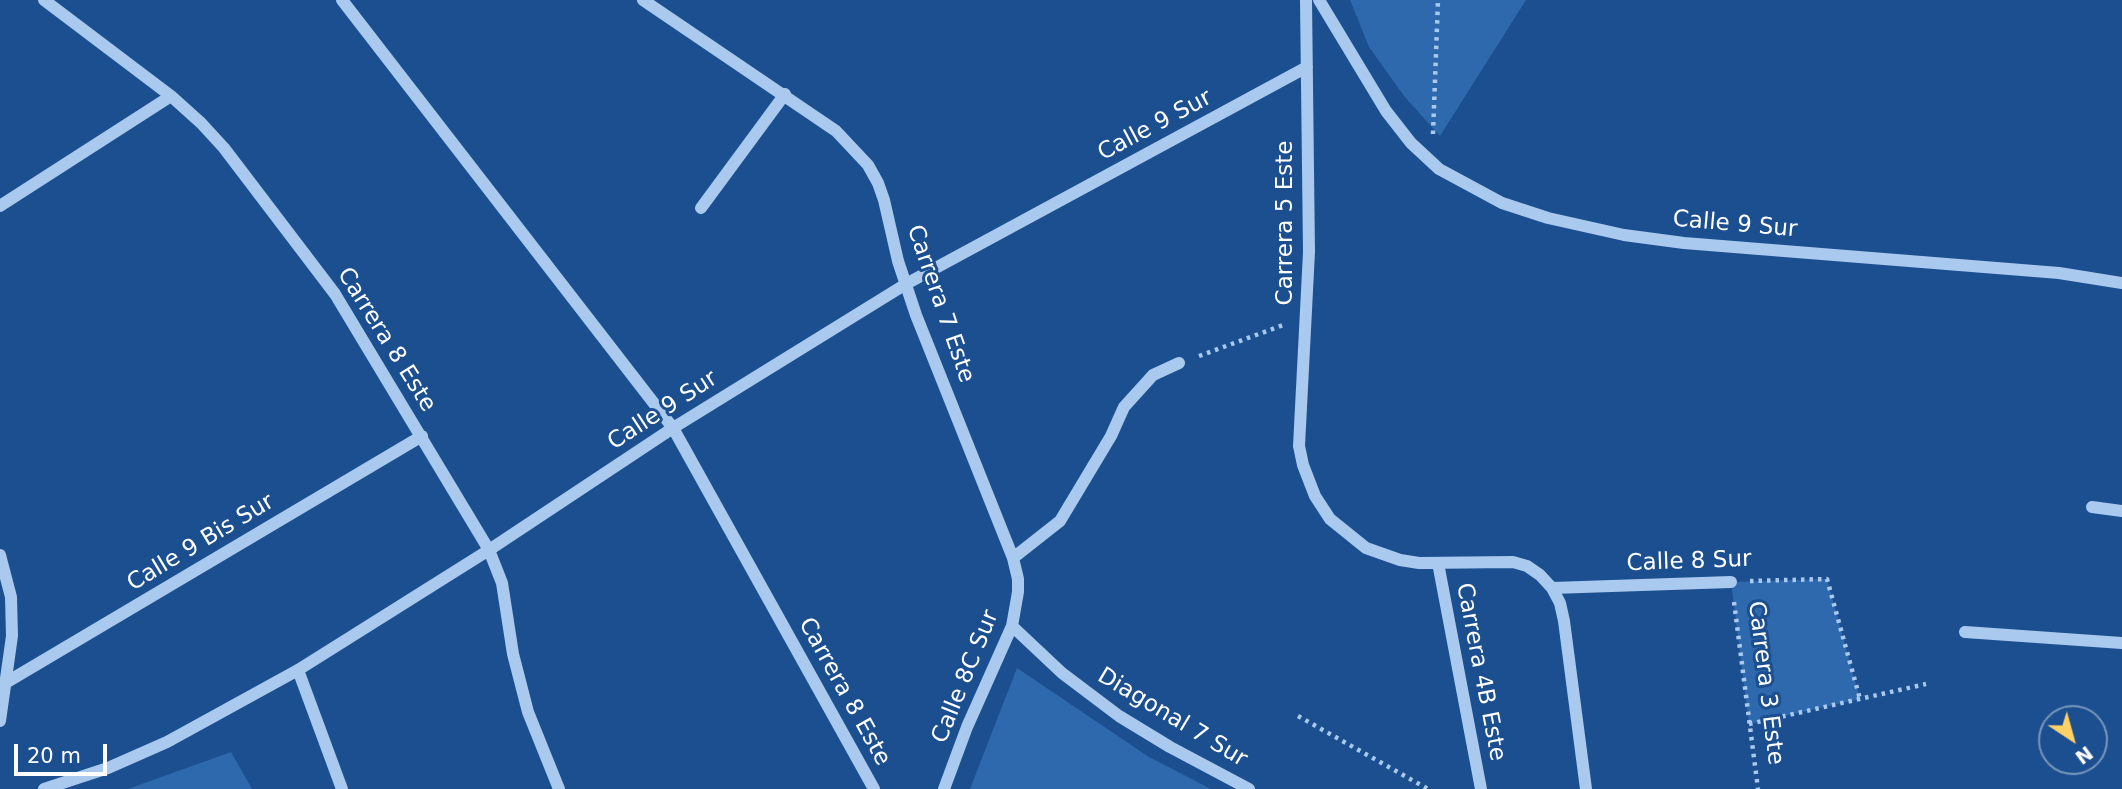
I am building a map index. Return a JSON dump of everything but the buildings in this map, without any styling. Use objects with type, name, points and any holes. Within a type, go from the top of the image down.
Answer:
[{"type":"street","name":"Carrera 8 Este","points":[[44,0],[171,96],[224,148],[335,294],[489,550],[502,583],[513,654],[528,712],[559,789]]},
{"type":"street","name":"Carrera 8 Este","points":[[342,0],[673,428],[874,789]]},
{"type":"street","name":"Carrera 7 Este","points":[[643,0],[785,94],[846,139],[868,164],[884,201],[906,285],[1013,558]]},
{"type":"street","name":"Carrera 5 Este","points":[[1306,0],[1309,252],[1299,446],[1315,496],[1330,519],[1346,534],[1366,548],[1383,555],[1419,563],[1513,562],[1528,566],[1552,588]]},
{"type":"street","name":"Calle 9 Sur","points":[[1319,0],[1386,111],[1411,144],[1439,169],[1469,188],[1502,203],[1548,218],[1624,235],[1684,243],[2059,273],[2122,284]]},
{"type":"street","name":"Calle 9 Sur","points":[[44,789],[108,768],[167,742],[298,670],[489,550],[673,428],[906,285],[1307,67]]},
{"type":"street","points":[[701,208],[785,94]]},
{"type":"street","points":[[0,206],[171,96]]},
{"type":"street","points":[[1013,558],[1060,521],[1111,436],[1124,407],[1153,375],[1179,363]]},
{"type":"street","name":"Calle 9 Bis Sur","points":[[4,683],[422,436]]},
{"type":"street","points":[[2092,507],[2122,511]]},
{"type":"street","points":[[0,555],[11,597],[12,636],[0,721]]},
{"type":"street","name":"Calle 8C Sur","points":[[944,789],[967,727],[1012,626],[1018,592],[1013,558]]},
{"type":"street","name":"Carrera 4B Este","points":[[1438,563],[1481,789]]},
{"type":"street","name":"Calle 8 Sur","points":[[1552,588],[1731,582]]},
{"type":"street","points":[[1552,588],[1560,603],[1564,621],[1586,789]]},
{"type":"street","name":"Diagonal 7 Sur","points":[[1012,626],[1062,673],[1119,716],[1249,789]]},
{"type":"street","points":[[1965,632],[2122,643]]},
{"type":"street","points":[[298,670],[341,789]]},
{"type":"path","points":[[1432,162],[1438,0]]},
{"type":"path","points":[[1179,363],[1306,317]]},
{"type":"path","name":"Calle 8 Sur","points":[[1731,582],[1827,579],[1860,699]]},
{"type":"path","name":"Carrera 3 Este","points":[[1731,582],[1758,789]]},
{"type":"path","points":[[1749,724],[1926,684]]},
{"type":"path","points":[[1298,716],[1428,789]]},
{"type":"shaded area","points":[[1350,0],[1526,0],[1440,136],[1404,96],[1369,47]]},
{"type":"shaded area","points":[[1827,579],[1860,699],[1749,724],[1731,582]]},
{"type":"shaded area","points":[[1017,668],[1149,757],[1211,789],[970,789]]},
{"type":"shaded area","points":[[231,752],[252,789],[128,789]]}]
